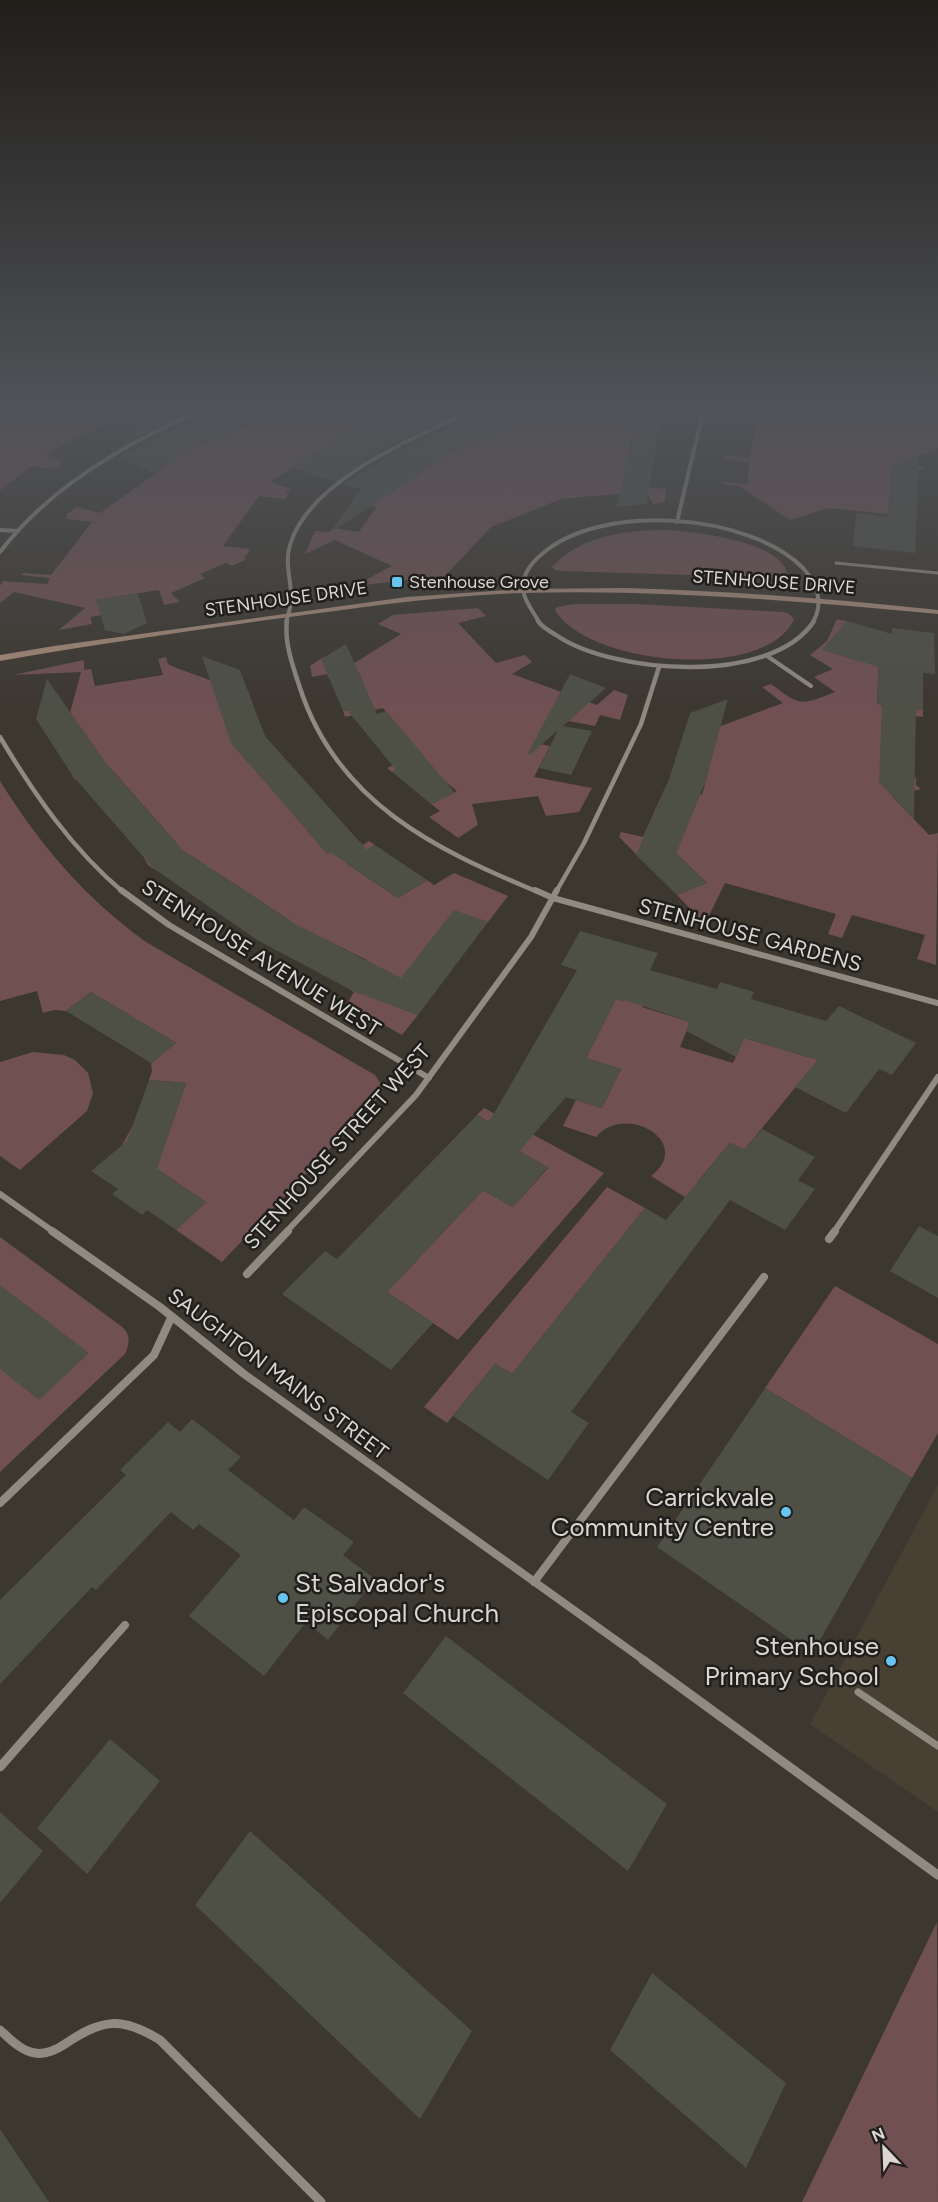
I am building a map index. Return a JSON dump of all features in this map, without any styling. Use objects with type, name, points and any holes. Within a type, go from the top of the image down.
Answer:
[{"type":"street","points":[[0,552],[41,510]]},
{"type":"street","name":"STENHOUSE GARDENS","points":[[312,510],[299,525],[288,551],[287,567],[291,599],[286,636],[304,707],[317,736],[347,776],[391,817],[465,859],[553,898],[938,1003]]},
{"type":"street","points":[[677,522],[680,510]]},
{"type":"street","points":[[640,522],[677,522],[729,530],[776,548],[808,574],[814,583],[819,600],[815,620],[809,629],[789,645],[767,656],[721,666],[659,667],[611,659],[570,643],[536,619],[529,609],[523,591],[524,581],[532,563],[561,540],[606,526],[640,522]]},
{"type":"street","points":[[0,530],[18,531]]},
{"type":"street","name":"STENHOUSE DRIVE","points":[[0,658],[289,614],[429,597],[523,591],[671,592],[819,600],[938,612]]},
{"type":"street","name":"STENHOUSE STREET WEST","points":[[247,1274],[429,1078],[531,937],[584,843],[636,733],[652,694],[659,667]]},
{"type":"street","name":"STENHOUSE AVENUE WEST","points":[[0,737],[23,777],[59,823],[75,842],[136,902],[170,926],[332,1024],[429,1078]]},
{"type":"street","points":[[829,1239],[938,1077]]},
{"type":"street","name":"SAUGHTON MAINS STREET","points":[[0,1194],[160,1307],[244,1374],[938,1875]]},
{"type":"street","points":[[534,1582],[764,1277]]},
{"type":"street","points":[[0,1503],[154,1355],[171,1318]]},
{"type":"street","points":[[0,1767],[125,1625]]},
{"type":"street","points":[[0,2030],[14,2045],[38,2055],[62,2048],[84,2031],[108,2022],[136,2026],[160,2040],[321,2202]]},
{"type":"lane","points":[[836,563],[938,573]]},
{"type":"lane","points":[[767,656],[812,686]]},
{"type":"lane","points":[[858,1692],[938,1746]]},
{"type":"shaded area","points":[[73,510],[88,510],[100,513],[105,510],[249,510],[223,546],[250,549],[244,559],[247,559],[232,566],[226,563],[200,574],[205,578],[171,593],[180,602],[164,605],[159,590],[97,600],[101,615],[91,617],[92,624],[59,630],[85,608],[14,592],[0,603],[0,586],[3,581],[47,584],[50,578],[21,575],[23,573],[51,575],[92,522],[66,519],[68,513]]},
{"type":"shaded area","points":[[374,510],[534,510],[491,527],[445,576],[354,586],[392,566],[335,540],[305,554],[315,531],[330,532],[333,528],[359,532]]},
{"type":"shaded area","points":[[775,510],[823,510],[790,520]]},
{"type":"shaded area","points":[[846,510],[898,510],[915,517]]},
{"type":"shaded area","points":[[660,530],[712,535],[755,547],[772,555],[784,565],[787,578],[562,571],[552,567],[563,557],[588,542],[616,534]]},
{"type":"shaded area","points":[[574,604],[637,604],[783,612],[794,619],[777,639],[750,652],[715,659],[677,659],[638,654],[602,644],[574,629],[555,610],[557,607]]},
{"type":"shaded area","points":[[478,608],[486,616],[458,623],[496,663],[525,655],[532,662],[512,674],[597,705],[614,690],[628,695],[620,720],[600,715],[595,726],[563,720],[534,743],[550,746],[534,777],[592,788],[579,812],[546,816],[538,796],[472,804],[478,825],[458,838],[429,817],[440,811],[431,804],[457,791],[419,761],[392,772],[387,768],[421,754],[383,708],[345,717],[343,711],[373,706],[359,673],[329,678],[327,674],[312,677],[310,666],[322,658],[345,669],[401,634],[378,624],[393,615]]},
{"type":"shaded area","points":[[837,619],[847,621],[823,650],[862,662],[871,650],[879,657],[877,704],[923,710],[923,717],[916,716],[880,774],[916,778],[916,785],[921,789],[892,796],[929,835],[938,833],[936,965],[917,959],[925,935],[852,915],[842,938],[828,934],[836,914],[725,883],[705,924],[677,895],[707,883],[666,844],[637,855],[619,837],[621,832],[643,837],[665,788],[702,795],[717,737],[699,734],[783,703],[762,687],[771,684],[801,702],[835,692],[814,677],[833,669],[810,655],[827,641]]},
{"type":"shaded area","points":[[166,657],[168,664],[174,667],[237,690],[247,689],[249,693],[216,698],[264,734],[327,853],[360,842],[363,845],[369,841],[375,845],[346,863],[398,898],[427,880],[434,885],[454,873],[508,896],[488,922],[454,911],[383,1002],[418,1015],[402,1035],[347,1004],[354,992],[341,984],[367,960],[304,929],[277,951],[259,940],[289,920],[187,853],[157,871],[148,865],[144,858],[177,844],[114,772],[75,780],[72,775],[106,764],[81,728],[48,737],[66,728],[81,672],[13,675],[84,660],[84,670],[91,669],[95,686],[163,675],[158,659]]},
{"type":"shaded area","points":[[0,781],[31,827],[65,869],[124,925],[146,942],[375,1075],[383,1087],[380,1096],[222,1262],[176,1230],[206,1202],[122,1145],[132,1127],[170,1130],[186,1083],[149,1080],[152,1071],[151,1063],[176,1043],[91,992],[66,1011],[54,1010],[43,1013],[37,991],[0,1001]]},
{"type":"shaded area","points":[[624,983],[650,991],[642,1007],[690,1022],[680,1047],[733,1063],[744,1038],[818,1060],[744,1150],[730,1143],[698,1181],[709,1212],[651,1176],[662,1163],[665,1151],[661,1139],[651,1131],[638,1125],[623,1124],[608,1127],[596,1137],[563,1126],[576,1100],[602,1108],[621,1069],[586,1058]]},
{"type":"shaded area","points":[[33,1052],[64,1055],[75,1060],[88,1073],[93,1093],[87,1111],[20,1170],[0,1156],[0,1062]]},
{"type":"shaded area","points":[[484,1108],[604,1173],[458,1340],[387,1292],[483,1190],[513,1207],[548,1168],[519,1151],[526,1143],[477,1115]]},
{"type":"shaded area","points":[[607,1187],[645,1208],[512,1374],[495,1364],[447,1423],[424,1407]]},
{"type":"shaded area","points":[[0,1237],[121,1326],[127,1332],[129,1339],[125,1354],[0,1472]]},
{"type":"shaded area","points":[[835,1286],[938,1344],[938,1433],[912,1478],[765,1388]]},
{"type":"shaded area","name":"Stenhouse Primary School","points":[[938,1485],[938,1812],[810,1724]]},
{"type":"shaded area","points":[[937,1922],[938,2202],[802,2202]]},
{"type":"building","points":[[346,510],[365,510],[336,529],[334,527]]},
{"type":"building","points":[[889,510],[917,510],[915,553],[853,546],[856,513],[888,517]]},
{"type":"building","points":[[138,594],[147,623],[124,634],[105,630],[96,600]]},
{"type":"building","points":[[847,621],[892,634],[892,628],[934,633],[935,674],[923,673],[923,710],[916,709],[914,819],[879,782],[882,704],[877,704],[879,667],[822,650]]},
{"type":"building","points":[[346,644],[377,714],[386,711],[455,793],[431,804],[392,772],[396,770],[347,710],[343,711],[321,659]]},
{"type":"building","points":[[202,656],[240,670],[265,736],[367,850],[375,845],[427,880],[398,898],[330,852],[327,854],[231,743]]},
{"type":"building","points":[[570,674],[606,688],[563,726],[592,731],[571,775],[539,768],[558,730],[530,755],[528,753]]},
{"type":"building","points":[[47,679],[106,763],[181,849],[295,924],[401,978],[454,910],[488,922],[418,1015],[355,992],[257,940],[153,868],[72,775],[36,719]]},
{"type":"building","points":[[728,699],[705,783],[676,854],[707,883],[677,895],[636,855],[669,779],[690,713]]},
{"type":"building","points":[[580,931],[658,953],[650,970],[717,989],[720,982],[754,992],[751,999],[826,1021],[839,1006],[916,1043],[892,1075],[879,1069],[846,1113],[795,1087],[818,1060],[744,1038],[736,1057],[686,1031],[690,1022],[616,999],[586,1058],[621,1069],[602,1108],[566,1097],[519,1151],[548,1167],[513,1207],[483,1190],[387,1292],[433,1323],[391,1370],[282,1294],[325,1251],[337,1259],[477,1115],[489,1122],[577,970],[561,965]]},
{"type":"building","points":[[91,992],[176,1043],[151,1063],[66,1011]]},
{"type":"building","points":[[149,1080],[186,1083],[157,1169],[206,1202],[176,1230],[147,1210],[142,1215],[112,1194],[118,1189],[91,1171],[127,1141]]},
{"type":"building","points":[[762,1129],[815,1157],[798,1180],[815,1189],[785,1230],[730,1200],[571,1412],[589,1423],[548,1480],[453,1416],[495,1364],[512,1374],[645,1208],[666,1220],[730,1143],[744,1150]]},
{"type":"building","points":[[919,1226],[938,1236],[938,1298],[890,1271]]},
{"type":"building","points":[[0,1285],[89,1353],[39,1400],[0,1369]]},
{"type":"building","name":"Carrickvale Community Centre","points":[[765,1388],[912,1478],[812,1654],[657,1547]]},
{"type":"building","points":[[192,1419],[241,1457],[228,1470],[294,1520],[304,1507],[354,1542],[343,1555],[375,1579],[328,1640],[306,1622],[264,1676],[189,1616],[241,1555],[199,1524],[193,1530],[171,1512],[96,1590],[92,1587],[0,1684],[0,1600],[126,1475],[120,1470],[168,1422],[180,1432]]},
{"type":"building","points":[[446,1636],[667,1804],[628,1871],[403,1693]]},
{"type":"building","points":[[110,1739],[160,1781],[87,1874],[37,1828]]},
{"type":"building","points":[[0,1812],[43,1851],[0,1903]]},
{"type":"building","points":[[250,1831],[472,2031],[420,2119],[195,1905]]},
{"type":"building","points":[[652,1973],[786,2083],[746,2168],[610,2050]]},
{"type":"building","points":[[0,2129],[49,2202],[0,2202]]},
{"type":"place","name":"Stenhouse Grove","points":[[397,582]]},
{"type":"place","name":"Carrickvale Community Centre","points":[[786,1512]]},
{"type":"place","name":"St Salvador's Episcopal Church","points":[[283,1598]]},
{"type":"place","name":"Stenhouse Primary School","points":[[891,1661]]}]
